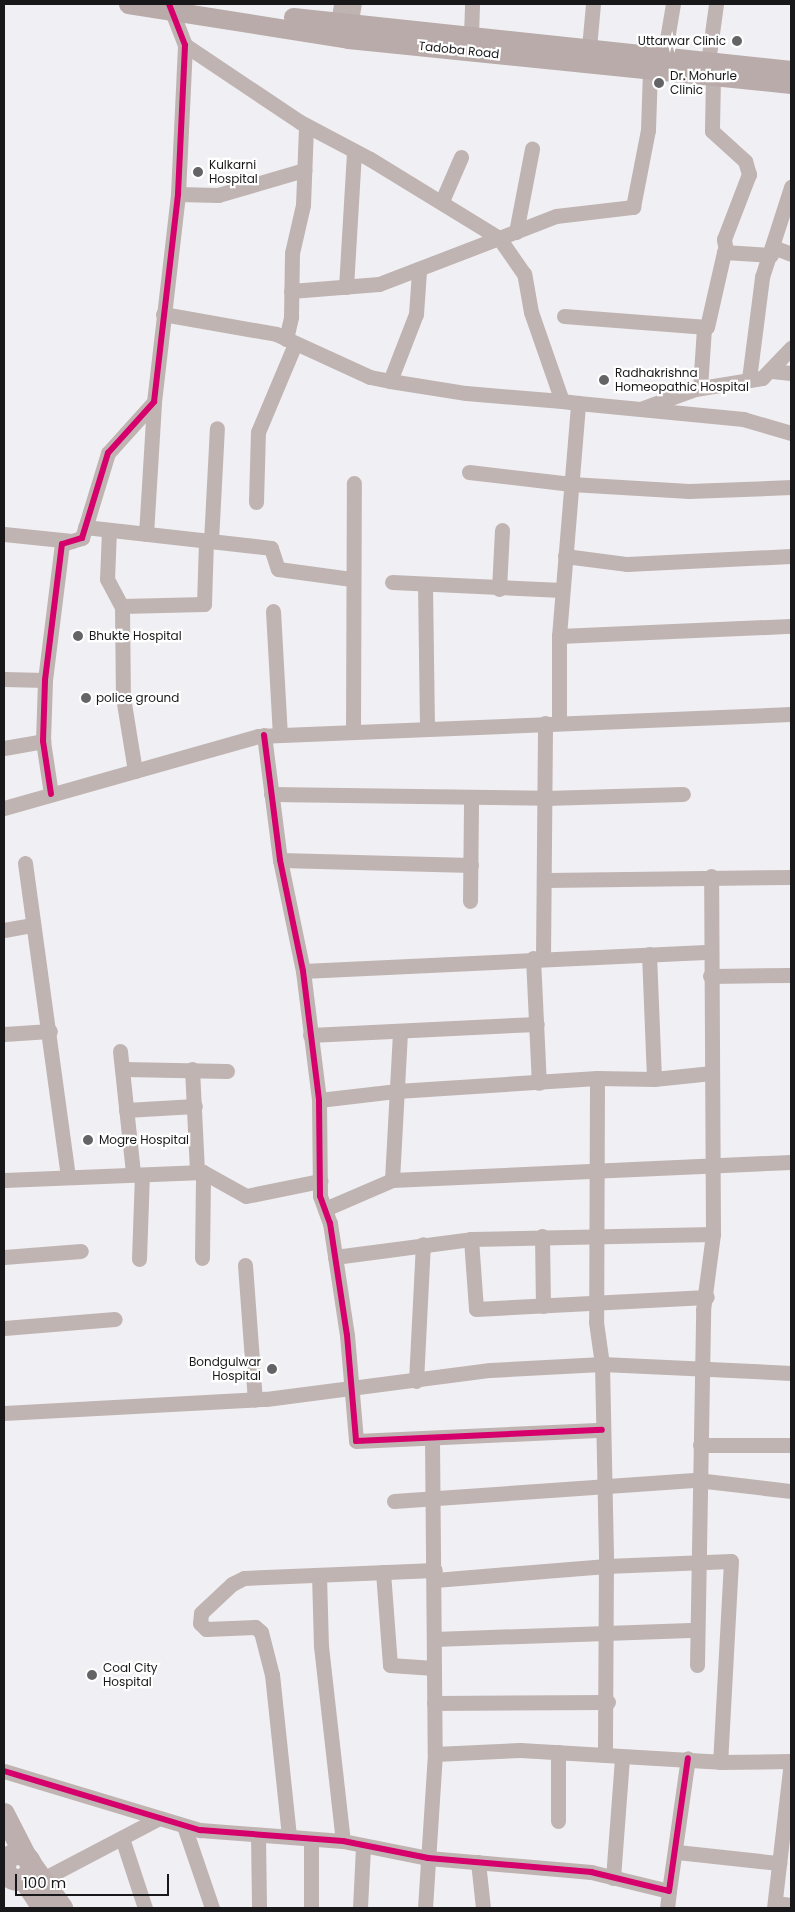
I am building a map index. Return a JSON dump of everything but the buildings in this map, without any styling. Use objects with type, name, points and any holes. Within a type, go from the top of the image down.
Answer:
[{"type":"highway","points":[[4,1814],[16,1869],[43,1908]]},
{"type":"highway","points":[[16,1869],[62,1908]]},
{"type":"main road","name":"Tadoba Road","points":[[128,4],[169,6],[650,71],[711,69],[791,70]]},
{"type":"main road","name":"Tadoba Road","points":[[200,4],[343,31],[471,35],[664,57],[711,69],[791,84]]},
{"type":"street","points":[[341,4],[343,31]]},
{"type":"street","points":[[343,31],[354,4]]},
{"type":"street","points":[[471,35],[472,4]]},
{"type":"street","points":[[589,48],[593,4]]},
{"type":"street","points":[[664,57],[673,4]]},
{"type":"street","points":[[564,316],[704,328],[710,324],[726,250],[724,239],[750,174],[745,161],[712,131],[711,69],[716,4]]},
{"type":"street","points":[[146,534],[154,402],[178,194],[185,45],[169,6]]},
{"type":"street","points":[[185,45],[306,126],[442,201],[499,238],[524,274],[531,312],[562,401]]},
{"type":"street","points":[[291,291],[379,284],[419,271],[556,216],[633,207],[648,130],[650,71]]},
{"type":"street","points":[[256,502],[258,432],[291,342],[292,253],[303,205],[306,126]]},
{"type":"street","points":[[516,232],[532,149]]},
{"type":"street","points":[[346,287],[354,151]]},
{"type":"street","points":[[442,201],[461,157]]},
{"type":"street","points":[[178,194],[218,195],[304,170]]},
{"type":"street","points":[[749,379],[762,277],[772,251],[791,187]]},
{"type":"street","points":[[726,250],[772,251],[791,254]]},
{"type":"street","points":[[390,381],[416,314],[419,271]]},
{"type":"street","points":[[163,314],[291,342],[370,377],[390,381],[466,394],[642,408],[743,419],[791,433]]},
{"type":"street","points":[[700,388],[704,328]]},
{"type":"street","points":[[642,408],[700,388],[762,378],[772,370],[791,348]]},
{"type":"street","points":[[772,370],[791,373]]},
{"type":"street","points":[[51,794],[43,741],[45,680],[62,544],[82,538],[108,453],[154,402]]},
{"type":"street","points":[[539,1083],[537,1024],[538,958],[546,880],[545,798],[578,403]]},
{"type":"street","points":[[122,606],[204,604],[216,428]]},
{"type":"street","points":[[469,472],[571,484],[689,491],[791,487]]},
{"type":"street","points":[[353,732],[352,579],[354,483]]},
{"type":"street","points":[[84,527],[273,548],[278,569],[352,579]]},
{"type":"street","points":[[109,530],[108,582],[122,606],[123,697],[135,770]]},
{"type":"street","points":[[499,589],[502,530]]},
{"type":"street","points":[[4,534],[72,541]]},
{"type":"street","points":[[565,556],[627,564],[791,556]]},
{"type":"street","points":[[392,582],[499,589],[562,590]]},
{"type":"street","points":[[425,584],[428,728]]},
{"type":"street","points":[[274,611],[280,735]]},
{"type":"street","points":[[559,636],[791,626]]},
{"type":"street","points":[[4,679],[45,680]]},
{"type":"street","points":[[4,808],[264,735],[552,722],[791,714]]},
{"type":"street","points":[[264,735],[280,860],[303,971],[320,1100],[320,1181],[335,1257],[356,1441],[432,1440],[602,1430]]},
{"type":"street","points":[[4,748],[43,741]]},
{"type":"street","points":[[271,794],[545,798],[683,794]]},
{"type":"street","points":[[470,901],[471,798]]},
{"type":"street","points":[[280,860],[471,864]]},
{"type":"street","points":[[25,863],[50,1031],[68,1175]]},
{"type":"street","points":[[546,880],[711,876],[791,877]]},
{"type":"street","points":[[696,1665],[697,1480],[700,1445],[701,1368],[714,1234],[710,976],[711,876]]},
{"type":"street","points":[[4,930],[33,925]]},
{"type":"street","points":[[303,971],[538,958],[711,952]]},
{"type":"street","points":[[649,954],[654,1079]]},
{"type":"street","points":[[710,976],[791,975]]},
{"type":"street","points":[[310,1035],[537,1024]]},
{"type":"street","points":[[4,1034],[50,1031]]},
{"type":"street","points":[[392,1180],[400,1031]]},
{"type":"street","points":[[120,1051],[126,1110],[138,1174],[139,1259]]},
{"type":"street","points":[[122,1069],[226,1071]]},
{"type":"street","points":[[192,1069],[200,1172],[202,1258]]},
{"type":"street","points":[[320,1100],[397,1091],[597,1078],[654,1079],[712,1072]]},
{"type":"street","points":[[597,1078],[599,1172],[596,1300],[602,1364],[602,1487],[606,1566],[608,1702],[605,1755]]},
{"type":"street","points":[[126,1110],[195,1106]]},
{"type":"street","points":[[325,1209],[392,1180],[791,1162]]},
{"type":"street","points":[[4,1180],[68,1175],[78,1178],[200,1172],[246,1196],[320,1181]]},
{"type":"street","points":[[335,1257],[471,1239],[542,1236],[714,1234]]},
{"type":"street","points":[[542,1236],[543,1306]]},
{"type":"street","points":[[471,1239],[474,1307],[543,1306],[596,1300],[707,1297]]},
{"type":"street","points":[[416,1381],[423,1244]]},
{"type":"street","points":[[4,1258],[81,1251]]},
{"type":"street","points":[[244,1264],[255,1400]]},
{"type":"street","points":[[4,1328],[115,1319]]},
{"type":"street","points":[[4,1413],[255,1400],[416,1381],[490,1370],[602,1364],[791,1373]]},
{"type":"street","points":[[425,1908],[435,1754],[435,1575],[432,1440]]},
{"type":"street","points":[[700,1445],[791,1445]]},
{"type":"street","points":[[394,1501],[433,1500],[697,1480],[791,1491]]},
{"type":"street","points":[[289,1836],[272,1675],[261,1632],[255,1627],[206,1629],[199,1618],[238,1580],[319,1574],[383,1572],[435,1575],[730,1562],[720,1762]]},
{"type":"street","points":[[383,1572],[390,1665],[434,1668]]},
{"type":"street","points":[[319,1574],[321,1646],[343,1841]]},
{"type":"street","points":[[434,1639],[697,1630]]},
{"type":"street","points":[[434,1703],[608,1702]]},
{"type":"street","points":[[435,1754],[558,1752],[622,1757],[688,1758],[720,1762],[791,1761],[787,1826],[779,1863],[775,1906],[791,1905]]},
{"type":"street","points":[[558,1752],[558,1821]]},
{"type":"street","points":[[613,1878],[622,1757]]},
{"type":"street","points":[[667,1908],[677,1852],[688,1758]]},
{"type":"street","points":[[4,1771],[184,1826],[258,1835],[289,1836],[311,1840],[343,1841],[363,1847],[428,1858],[591,1872],[669,1891]]},
{"type":"street","points":[[16,1869],[122,1838],[159,1818]]},
{"type":"street","points":[[184,1826],[212,1908]]},
{"type":"street","points":[[258,1835],[259,1908]]},
{"type":"street","points":[[122,1838],[145,1908]]},
{"type":"street","points":[[311,1840],[311,1908]]},
{"type":"street","points":[[360,1908],[363,1847]]},
{"type":"street","points":[[677,1852],[779,1863]]},
{"type":"street","points":[[478,1862],[483,1908]]},
{"type":"cycle path","points":[[51,794],[43,741],[45,680],[62,544],[82,538],[108,453],[154,402],[178,194],[185,45],[169,4]]},
{"type":"cycle path","points":[[264,735],[280,860],[303,971],[319,1100],[320,1196],[330,1223],[347,1335],[356,1441],[602,1430]]},
{"type":"cycle path","points":[[4,1771],[200,1830],[343,1841],[428,1858],[591,1872],[669,1891],[688,1758]]},
{"type":"place","name":"Uttarwar Clinic","points":[[737,41]]},
{"type":"place","name":"Dr. Mohurle Clinic","points":[[659,83]]},
{"type":"place","name":"Kulkarni Hospital","points":[[198,172]]},
{"type":"place","name":"Radhakrishna Homeopathic Hospital","points":[[604,380]]},
{"type":"place","name":"Bhukte Hospital","points":[[78,636]]},
{"type":"place","name":"police ground","points":[[86,698]]},
{"type":"place","name":"Mogre Hospital","points":[[88,1140]]},
{"type":"place","name":"Bondgulwar Hospital","points":[[272,1369]]},
{"type":"place","name":"Coal City Hospital","points":[[92,1675]]}]
